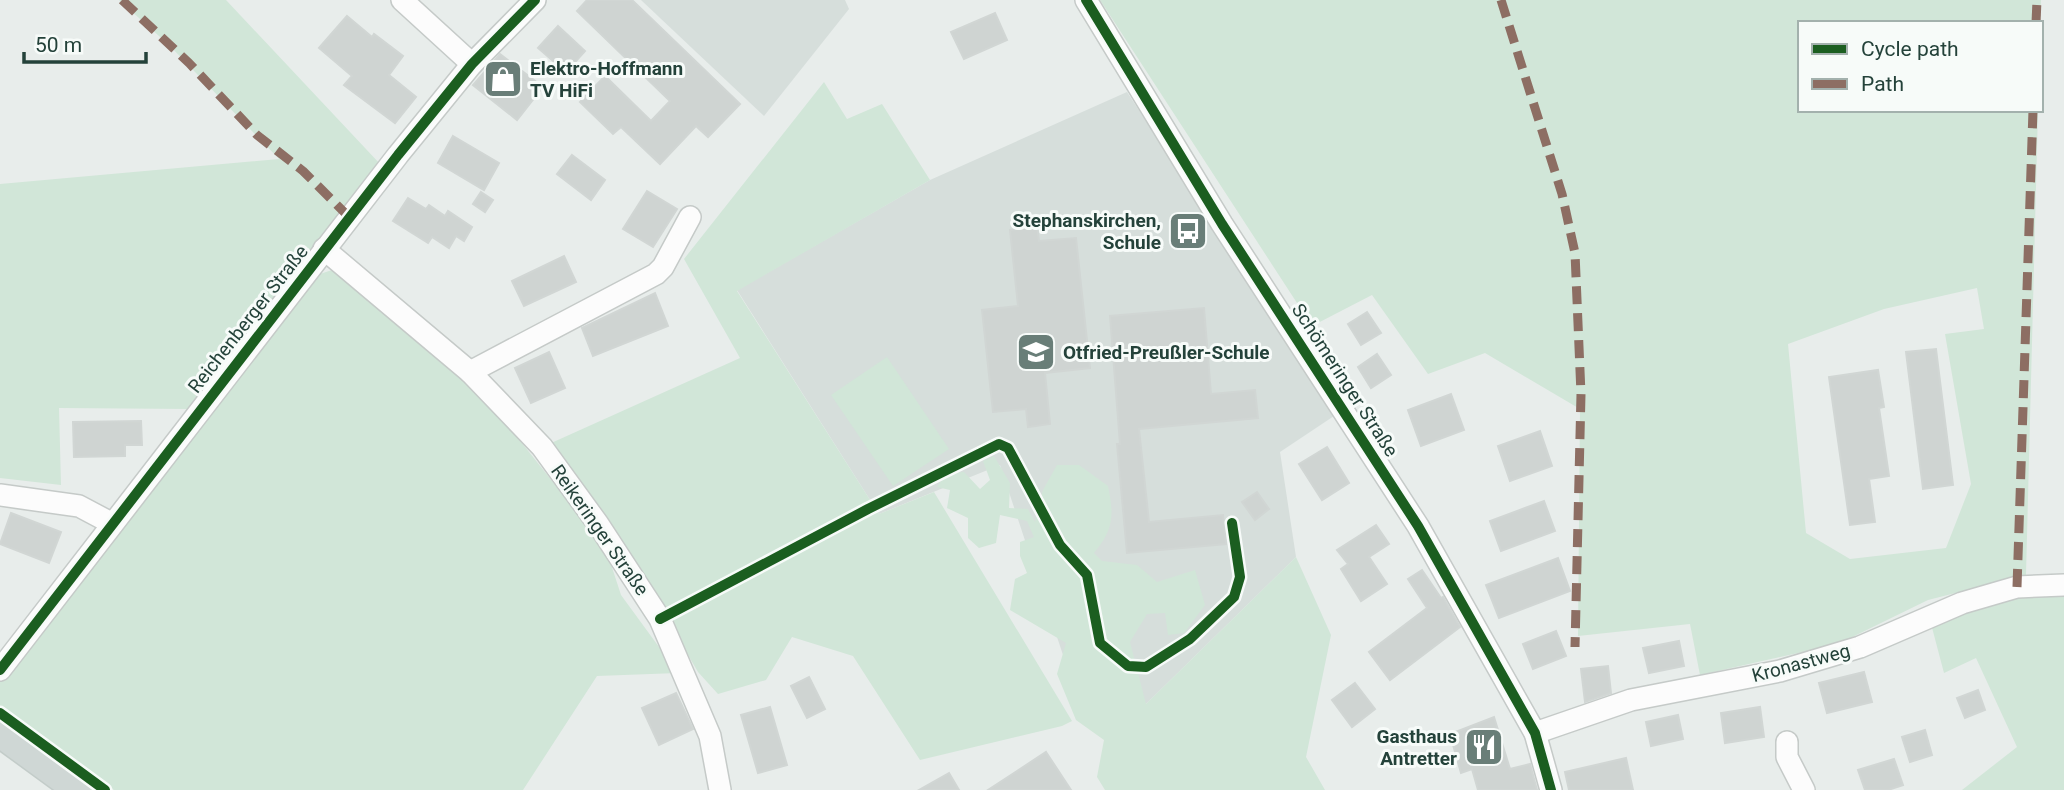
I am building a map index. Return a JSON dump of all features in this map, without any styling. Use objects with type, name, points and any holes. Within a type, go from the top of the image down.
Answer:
[{"type":"main road","points":[[0,733],[78,790]]},
{"type":"street","points":[[402,0],[472,64]]},
{"type":"street","name":"Reichenberger Straße","points":[[0,670],[324,249],[472,64],[535,0]]},
{"type":"street","name":"Schömeringer Straße","points":[[1086,0],[1222,224],[1418,526],[1535,733],[1551,790]]},
{"type":"street","points":[[470,372],[656,274],[663,267],[690,217]]},
{"type":"street","name":"Reikeringer Straße","points":[[324,249],[470,372],[542,447],[605,534],[660,619],[709,736],[720,790]]},
{"type":"street","points":[[0,495],[79,506],[111,523]]},
{"type":"street","name":"Kronastweg","points":[[1535,733],[1631,701],[1780,671],[1860,647],[1962,603],[2017,587],[2064,585]]},
{"type":"street","points":[[1787,741],[1787,757],[1804,790]]},
{"type":"shaded area","points":[[641,0],[845,0],[849,9],[764,116]]},
{"type":"shaded area","name":"Otfried-Preußler-Schule","points":[[1127,92],[1337,414],[1280,452],[1296,557],[1146,704],[1063,655],[1000,465],[879,514],[737,290],[930,180]]},
{"type":"green space","points":[[119,0],[226,0],[381,165],[189,409],[59,408],[61,485],[0,478],[0,184],[279,159],[169,45]]},
{"type":"green space","points":[[1100,0],[2041,0],[2040,21],[1798,21],[1798,112],[2038,112],[2026,575],[1928,600],[1838,644],[1700,675],[1690,624],[1578,636],[1580,409],[1485,353],[1428,374],[1372,295],[1312,326]],"holes":[[[1977,288],[1984,329],[1945,334],[1971,484],[1946,548],[1850,559],[1806,533],[1788,344],[1884,309]]]},
{"type":"green space","points":[[824,82],[847,119],[882,104],[930,180],[737,291],[879,514],[934,492],[1072,721],[1062,726],[920,760],[853,656],[792,637],[766,680],[718,694],[698,672],[611,523],[549,444],[740,358],[684,259]]},
{"type":"green space","points":[[332,270],[348,279],[495,409],[606,549],[621,595],[678,673],[597,676],[523,790],[114,790],[0,708],[0,681],[317,275]]},
{"type":"green space","points":[[887,357],[949,449],[893,486],[831,395]]},
{"type":"green space","points":[[994,456],[1010,483],[1009,508],[1028,509],[1035,522],[1043,490],[1057,465],[1079,465],[1108,486],[1111,521],[1094,553],[1102,561],[1137,565],[1157,582],[1195,570],[1205,605],[1184,633],[1168,635],[1165,613],[1147,614],[1130,642],[1146,704],[1296,557],[1331,635],[1306,757],[1325,790],[1105,790],[1097,777],[1104,740],[1076,720],[1057,674],[1066,643],[1010,610],[1015,579],[1027,573],[1020,556],[1020,542],[1034,537],[1027,521],[1000,515],[996,543],[979,548],[968,538],[968,518],[947,508],[950,490],[937,487],[946,474],[964,472],[980,489],[990,480],[983,461]]},
{"type":"green space","points":[[2064,592],[2064,790],[1962,790],[2017,747],[1976,658],[1944,673],[1930,620],[2016,595]]},
{"type":"building","points":[[587,0],[632,0],[740,104],[708,137],[696,126],[660,164],[621,127],[613,134],[580,102],[605,76],[651,121],[670,101],[577,11]]},
{"type":"building","points":[[995,13],[1007,40],[964,59],[951,32]]},
{"type":"building","points":[[347,16],[372,37],[374,34],[403,56],[389,75],[416,97],[395,123],[344,85],[352,76],[319,48]]},
{"type":"building","points":[[558,26],[585,51],[566,72],[538,48]]},
{"type":"building","points":[[500,54],[543,87],[517,120],[473,85]]},
{"type":"building","points":[[453,136],[499,163],[484,190],[438,163]]},
{"type":"building","points":[[572,155],[605,180],[591,200],[557,174]]},
{"type":"building","points":[[647,191],[677,209],[653,247],[623,229]]},
{"type":"building","points":[[481,192],[493,200],[485,212],[473,204]]},
{"type":"building","points":[[408,198],[426,209],[429,205],[445,216],[448,211],[472,227],[464,241],[456,236],[449,248],[432,237],[428,243],[393,221]]},
{"type":"building","points":[[1037,227],[1039,241],[1076,238],[1090,368],[1045,373],[1050,424],[1028,427],[1026,409],[993,412],[982,310],[1018,306],[1010,230]]},
{"type":"building","points":[[564,256],[576,282],[524,306],[512,281]]},
{"type":"building","points":[[655,293],[668,326],[593,356],[582,328]]},
{"type":"building","points":[[1204,308],[1211,394],[1255,390],[1258,418],[1139,429],[1149,522],[1223,515],[1226,544],[1127,553],[1117,444],[1120,444],[1110,316]]},
{"type":"building","points":[[1367,312],[1381,333],[1361,345],[1348,324]]},
{"type":"building","points":[[1936,349],[1953,485],[1923,489],[1906,352]]},
{"type":"building","points":[[549,352],[565,388],[531,403],[515,368]]},
{"type":"building","points":[[1377,354],[1391,375],[1371,388],[1358,367]]},
{"type":"building","points":[[1878,370],[1884,407],[1879,408],[1889,476],[1869,479],[1875,522],[1850,525],[1829,377]]},
{"type":"building","points":[[1451,394],[1464,430],[1421,446],[1408,410]]},
{"type":"building","points":[[141,421],[142,445],[125,445],[125,456],[74,457],[73,422]]},
{"type":"building","points":[[1540,431],[1552,466],[1510,481],[1498,446]]},
{"type":"building","points":[[1327,447],[1349,483],[1322,500],[1299,464]]},
{"type":"building","points":[[1257,492],[1269,509],[1255,520],[1242,502]]},
{"type":"building","points":[[1544,501],[1555,531],[1501,551],[1490,521]]},
{"type":"building","points":[[11,513],[61,532],[49,563],[0,544]]},
{"type":"building","points":[[1376,525],[1389,544],[1369,557],[1387,584],[1361,601],[1341,569],[1348,564],[1337,550]]},
{"type":"building","points":[[1558,558],[1570,591],[1499,618],[1486,585]]},
{"type":"building","points":[[1422,570],[1441,598],[1443,597],[1460,627],[1390,680],[1369,652],[1427,608],[1408,579]]},
{"type":"building","points":[[1556,631],[1566,656],[1533,669],[1523,644]]},
{"type":"building","points":[[1679,641],[1684,666],[1649,673],[1643,648]]},
{"type":"building","points":[[1608,666],[1611,693],[1585,702],[1581,669]]},
{"type":"building","points":[[1864,672],[1872,702],[1827,713],[1819,683]]},
{"type":"building","points":[[809,677],[825,709],[807,718],[791,686]]},
{"type":"building","points":[[1355,683],[1375,709],[1352,727],[1332,700]]},
{"type":"building","points":[[1978,690],[1985,710],[1965,718],[1957,698]]},
{"type":"building","points":[[676,693],[693,729],[659,745],[642,708]]},
{"type":"building","points":[[770,707],[787,765],[758,773],[741,715]]},
{"type":"building","points":[[1760,707],[1764,737],[1725,743],[1721,713]]},
{"type":"building","points":[[1678,715],[1683,739],[1651,746],[1646,722]]},
{"type":"building","name":"Gasthaus Antretter","points":[[1494,717],[1510,769],[1530,764],[1537,790],[1478,790],[1472,769],[1461,773],[1450,734]]},
{"type":"building","points":[[1925,730],[1932,755],[1910,762],[1902,737]]},
{"type":"building","points":[[1046,752],[1071,790],[988,790]]},
{"type":"building","points":[[1626,758],[1633,790],[1569,790],[1565,772]]},
{"type":"building","points":[[1894,759],[1903,785],[1888,790],[1865,790],[1858,770]]},
{"type":"building","points":[[949,773],[959,790],[919,790]]},
{"type":"marked path","points":[[122,0],[189,63],[257,135],[303,171],[349,217]]},
{"type":"marked path","points":[[1501,0],[1562,194],[1575,253],[1581,394],[1575,647]]},
{"type":"marked path","points":[[2036,21],[2037,0]]},
{"type":"marked path","points":[[2017,587],[2033,112]]},
{"type":"cycle path","points":[[0,670],[398,155],[472,64],[535,0]]},
{"type":"cycle path","points":[[1086,0],[1222,224],[1418,526],[1535,733],[1551,790]]},
{"type":"cycle path","points":[[660,619],[868,509],[999,444],[1008,448],[1060,545],[1087,575],[1100,643],[1128,666],[1146,667],[1190,639],[1234,597],[1240,577],[1232,523]]},
{"type":"cycle path","points":[[0,713],[105,790]]},
{"type":"place","name":"Elektro-Hoffmann TV HiFi","points":[[503,79]]},
{"type":"place","name":"Stephanskirchen, Schule","points":[[1188,231]]},
{"type":"place","name":"Otfried-Preußler-Schule","points":[[1036,352]]},
{"type":"place","name":"Gasthaus Antretter","points":[[1484,747]]}]
